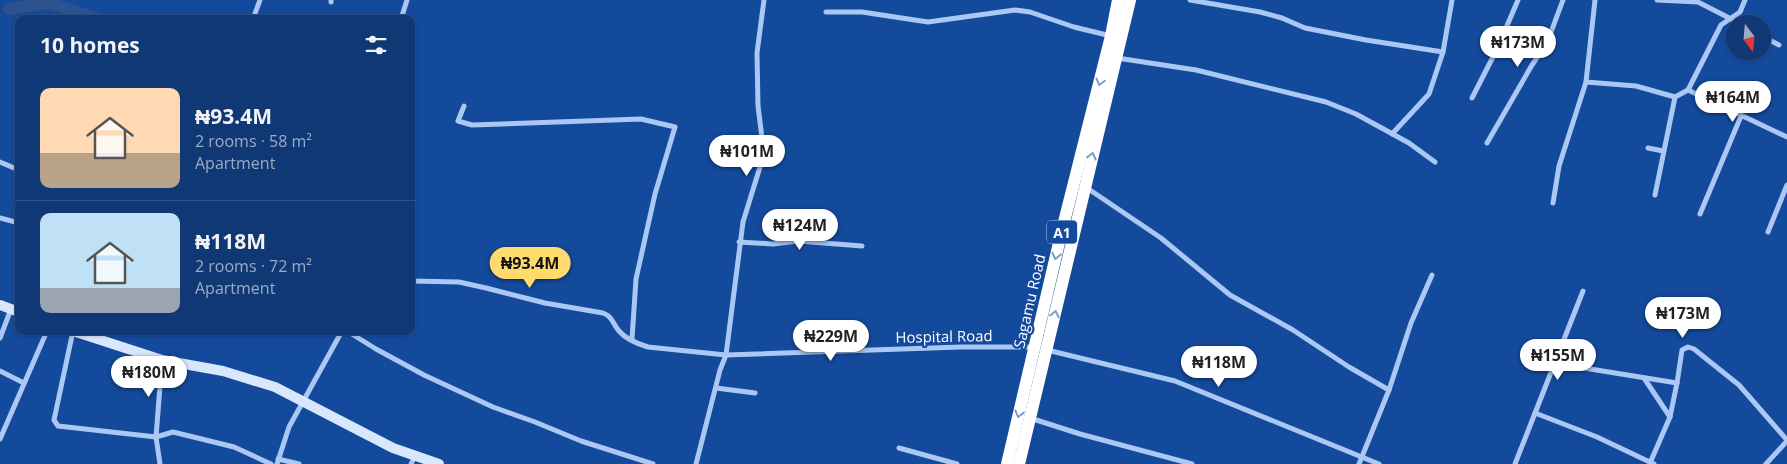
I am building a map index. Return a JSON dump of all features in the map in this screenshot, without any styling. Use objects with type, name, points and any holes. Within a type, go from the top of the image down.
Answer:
[{"type":"highway","name":"Sagamu Road","points":[[1019,464],[1030,418],[1041,348],[1073,184],[1112,36],[1118,0]]},
{"type":"highway","name":"Sagamu Road","points":[[1007,464],[1085,186],[1130,0]]},
{"type":"street","points":[[255,15],[260,0]]},
{"type":"street","points":[[402,15],[407,0]]},
{"type":"street","points":[[696,464],[726,355],[739,242],[743,222],[764,154],[758,106],[757,62],[764,0]]},
{"type":"street","points":[[1190,0],[1260,12],[1282,18],[1305,28],[1443,52]]},
{"type":"street","points":[[1392,134],[1429,94],[1443,52],[1452,0]]},
{"type":"street","points":[[1472,98],[1497,49],[1518,0]]},
{"type":"street","points":[[1487,143],[1532,65],[1547,43],[1563,0]]},
{"type":"street","points":[[1553,203],[1559,166],[1586,82],[1595,0]]},
{"type":"street","points":[[1657,0],[1698,2],[1726,16]]},
{"type":"street","points":[[1736,15],[1740,12],[1745,0]]},
{"type":"street","points":[[826,12],[862,12],[928,22],[1016,10],[1030,12],[1074,27],[1112,36]]},
{"type":"street","points":[[1586,82],[1636,86],[1675,97],[1688,90],[1721,25],[1726,22]]},
{"type":"street","points":[[1771,41],[1779,45]]},
{"type":"street","points":[[1116,58],[1196,70],[1326,102],[1356,114],[1409,143],[1435,162]]},
{"type":"street","points":[[1688,90],[1787,137]]},
{"type":"street","points":[[1655,195],[1675,97]]},
{"type":"street","points":[[464,106],[458,121],[472,125],[641,119],[675,127],[655,194],[636,279],[632,339]]},
{"type":"street","points":[[1700,214],[1741,116]]},
{"type":"street","points":[[1648,148],[1663,151]]},
{"type":"street","points":[[0,162],[15,168]]},
{"type":"street","points":[[1085,186],[1161,238],[1230,295],[1293,330],[1349,367],[1389,390]]},
{"type":"street","points":[[1768,232],[1787,186]]},
{"type":"street","points":[[0,218],[15,223]]},
{"type":"street","points":[[739,242],[773,244],[798,241],[862,246]]},
{"type":"street","points":[[1359,464],[1389,390],[1411,323],[1432,275]]},
{"type":"street","name":"Hospital Road","points":[[415,281],[459,282],[545,303],[603,312],[608,315],[619,332],[638,344],[648,347],[726,355],[951,348],[1041,348],[1175,381],[1379,464]]},
{"type":"street","points":[[1514,464],[1583,291]]},
{"type":"street","points":[[0,305],[15,311],[0,338]]},
{"type":"street","points":[[0,439],[45,335]]},
{"type":"street","points":[[72,335],[54,420],[58,426],[156,437],[173,432],[234,447],[271,464]]},
{"type":"street","points":[[85,335],[162,360],[223,371],[275,387],[413,460],[439,464]]},
{"type":"street","points":[[299,464],[278,462],[289,426],[340,335]]},
{"type":"street","points":[[353,335],[424,375],[492,407],[581,441],[653,464]]},
{"type":"street","points":[[1535,413],[1597,437],[1652,463],[1670,418],[1682,350],[1688,347],[1694,349],[1739,385],[1787,441],[1766,464]]},
{"type":"street","points":[[160,464],[156,437],[162,360]]},
{"type":"street","points":[[1555,361],[1584,368],[1677,383]]},
{"type":"street","points":[[0,371],[24,383]]},
{"type":"street","points":[[1644,378],[1670,418]]},
{"type":"street","points":[[716,388],[755,393]]},
{"type":"street","points":[[1030,418],[1080,434],[1192,464]]},
{"type":"street","points":[[900,448],[958,464]]},
{"type":"waterway","points":[[9,9],[49,3],[86,15]]}]
